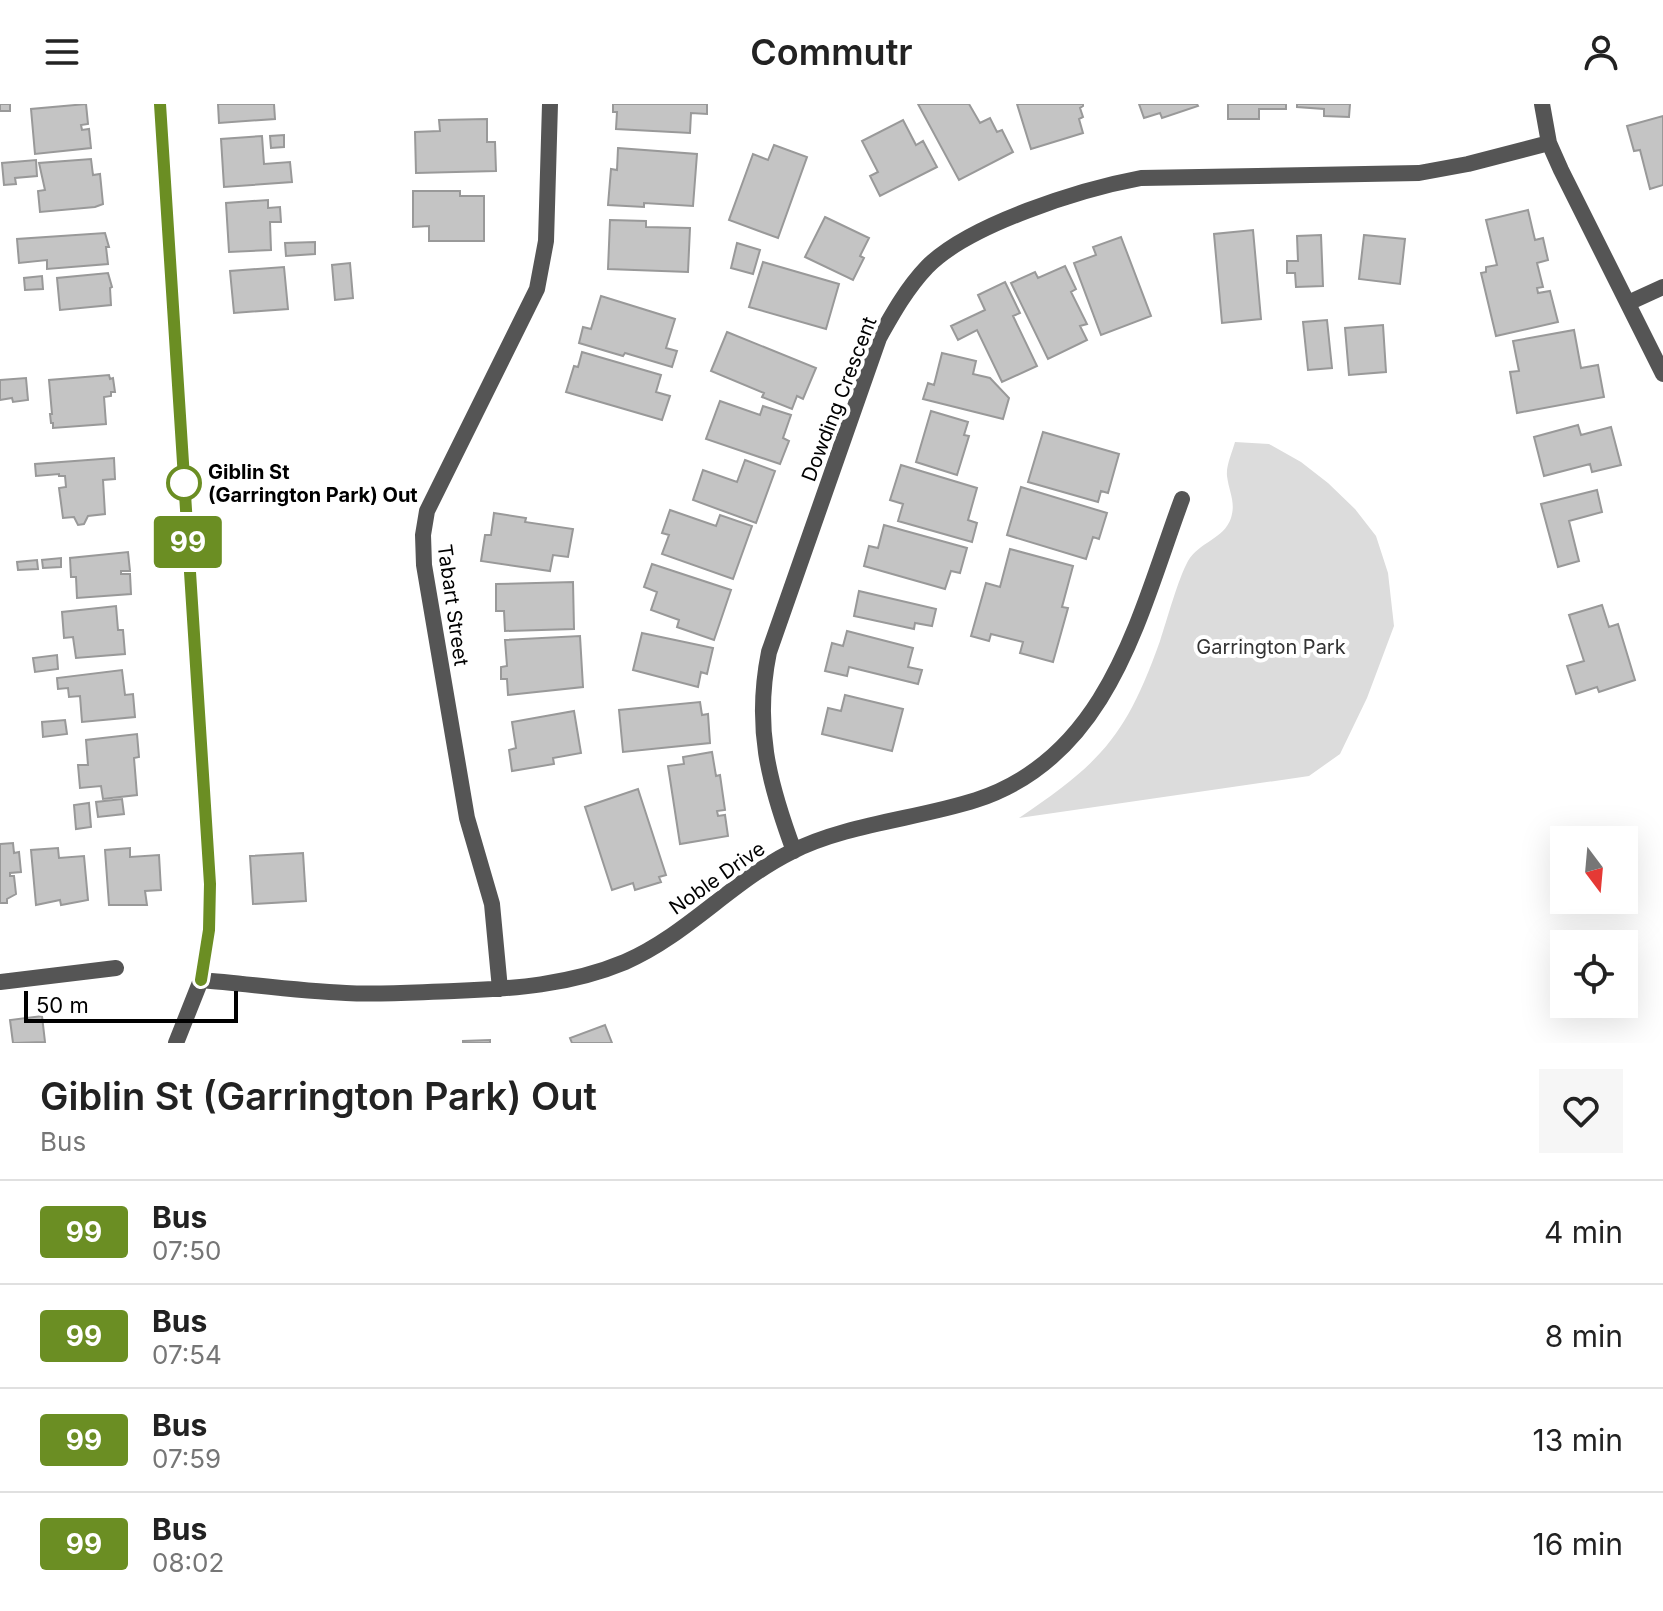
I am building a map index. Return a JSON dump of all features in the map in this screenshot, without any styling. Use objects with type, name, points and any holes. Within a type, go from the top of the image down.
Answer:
[{"type":"street","points":[[160,104],[210,884],[209,930],[201,980],[176,1043]]},
{"type":"street","name":"Tabart Street","points":[[500,989],[492,904],[467,818],[424,565],[423,535],[427,511],[537,289],[546,241],[550,104]]},
{"type":"street","points":[[1542,104],[1549,143],[1663,374]]},
{"type":"street","name":"Dowding Crescent","points":[[794,851],[774,798],[765,758],[762,686],[769,652],[879,338],[899,302],[929,265],[963,242],[1003,222],[1105,185],[1141,178],[1419,173],[1549,143]]},
{"type":"street","points":[[1628,303],[1663,287]]},
{"type":"street","name":"Noble Drive","points":[[201,980],[347,993],[500,989],[586,977],[627,961],[666,940],[750,875],[794,851],[857,830],[975,800],[1007,788],[1041,767],[1086,721],[1118,669],[1182,499]]},
{"type":"street","points":[[0,982],[116,968]]},
{"type":"green space","name":"Garrington Park","points":[[1235,442],[1269,444],[1301,462],[1355,509],[1376,536],[1388,573],[1394,626],[1367,698],[1340,754],[1309,776],[1019,818],[1091,762],[1122,724],[1148,674],[1188,561],[1198,549],[1223,531],[1231,518],[1227,472]]},
{"type":"building","points":[[0,104],[10,104],[10,111],[0,111]]},
{"type":"building","points":[[86,104],[88,124],[81,125],[82,130],[89,129],[91,148],[35,154],[31,109]]},
{"type":"building","points":[[218,104],[274,104],[275,119],[219,123]]},
{"type":"building","points":[[613,104],[707,104],[707,114],[691,113],[690,133],[616,129],[617,112],[613,112]]},
{"type":"building","points":[[918,104],[969,104],[980,123],[990,118],[997,132],[1002,130],[1013,152],[959,180]]},
{"type":"building","points":[[1017,104],[1083,104],[1080,108],[1083,117],[1079,119],[1083,133],[1031,149]]},
{"type":"building","points":[[1139,104],[1198,106],[1162,118],[1160,113],[1144,118]]},
{"type":"building","points":[[1228,104],[1286,104],[1286,109],[1259,109],[1259,119],[1228,119]]},
{"type":"building","points":[[1297,104],[1350,104],[1349,117],[1324,116],[1324,109],[1297,107]]},
{"type":"building","points":[[1663,116],[1663,185],[1650,189],[1640,150],[1634,151],[1627,126]]},
{"type":"building","points":[[487,119],[487,142],[495,142],[496,171],[416,173],[415,132],[440,131],[439,120]]},
{"type":"building","points":[[903,120],[916,145],[923,141],[937,167],[880,196],[870,176],[878,172],[862,141]]},
{"type":"building","points":[[284,135],[284,147],[271,148],[270,136]]},
{"type":"building","points":[[262,136],[264,164],[290,162],[292,182],[224,187],[221,139]]},
{"type":"building","points":[[774,145],[807,157],[778,238],[729,220],[753,154],[768,160]]},
{"type":"building","points":[[618,148],[697,154],[693,206],[644,203],[644,207],[608,205],[611,169],[617,170]]},
{"type":"building","points":[[91,159],[93,175],[100,174],[103,204],[40,212],[38,191],[45,190],[39,163]]},
{"type":"building","points":[[36,160],[37,176],[15,178],[16,184],[4,185],[2,163]]},
{"type":"building","points":[[413,191],[460,191],[460,196],[484,196],[484,241],[429,241],[429,226],[413,227]]},
{"type":"building","points":[[268,200],[268,208],[280,207],[281,222],[270,222],[271,250],[229,252],[226,203]]},
{"type":"building","points":[[1528,210],[1535,240],[1543,238],[1548,260],[1537,263],[1543,287],[1537,288],[1538,293],[1550,291],[1558,322],[1496,336],[1481,273],[1486,272],[1486,267],[1497,265],[1486,220]]},
{"type":"building","points":[[825,217],[869,238],[860,256],[864,258],[853,280],[805,257]]},
{"type":"building","points":[[610,220],[646,221],[646,227],[690,228],[688,272],[608,269]]},
{"type":"building","points":[[1253,230],[1261,319],[1222,323],[1214,234]]},
{"type":"building","points":[[105,233],[109,247],[106,247],[108,264],[47,269],[47,260],[19,263],[17,239]]},
{"type":"building","points":[[1321,235],[1323,286],[1296,287],[1295,273],[1287,273],[1287,261],[1298,261],[1297,236]]},
{"type":"building","points":[[1364,235],[1405,239],[1400,284],[1359,279]]},
{"type":"building","points":[[1121,237],[1151,316],[1101,335],[1074,263],[1096,255],[1093,247]]},
{"type":"building","points":[[315,242],[315,254],[286,256],[285,243]]},
{"type":"building","points":[[737,243],[760,250],[753,274],[731,268]]},
{"type":"building","points":[[763,262],[839,284],[826,329],[749,307]]},
{"type":"building","points":[[350,263],[353,298],[335,300],[332,265]]},
{"type":"building","points":[[1065,266],[1076,289],[1071,292],[1087,324],[1080,326],[1087,340],[1048,359],[1011,283],[1035,272],[1038,278]]},
{"type":"building","points":[[284,267],[288,309],[234,313],[230,271]]},
{"type":"building","points":[[108,273],[112,287],[111,305],[60,310],[57,278]]},
{"type":"building","points":[[42,276],[43,289],[25,290],[24,278]]},
{"type":"building","points":[[1005,282],[1020,313],[1013,316],[1037,366],[1002,382],[977,330],[958,340],[951,326],[985,310],[978,295]]},
{"type":"building","points":[[601,296],[675,319],[666,348],[677,351],[672,367],[579,343],[583,327],[591,329]]},
{"type":"building","points":[[1327,320],[1332,368],[1308,370],[1303,322]]},
{"type":"building","points":[[1383,325],[1386,372],[1349,375],[1345,328]]},
{"type":"building","points":[[1574,330],[1581,368],[1598,365],[1604,397],[1517,413],[1510,372],[1519,371],[1513,341]]},
{"type":"building","points":[[727,332],[816,368],[803,399],[797,396],[792,409],[762,397],[764,393],[711,371]]},
{"type":"building","points":[[582,352],[661,375],[656,392],[670,396],[662,420],[566,392]]},
{"type":"building","points":[[942,353],[976,361],[973,374],[990,378],[1009,398],[1003,419],[923,399],[928,383],[934,385]]},
{"type":"building","points":[[109,375],[110,379],[113,378],[115,392],[104,397],[106,424],[53,428],[49,380]]},
{"type":"building","points":[[26,378],[28,400],[0,400],[0,380]]},
{"type":"building","points":[[720,401],[760,415],[763,406],[791,415],[783,438],[789,441],[780,464],[706,439]]},
{"type":"building","points":[[931,411],[968,422],[964,435],[969,436],[957,475],[916,462]]},
{"type":"building","points":[[1578,425],[1581,435],[1611,427],[1621,465],[1592,472],[1590,464],[1544,476],[1534,437]]},
{"type":"building","points":[[1043,432],[1119,454],[1108,493],[1101,491],[1098,502],[1028,482]]},
{"type":"building","points":[[114,458],[115,479],[103,480],[105,514],[88,516],[84,524],[78,525],[74,517],[63,518],[59,488],[66,487],[65,476],[36,476],[35,464]]},
{"type":"building","points":[[745,460],[775,471],[756,523],[693,500],[703,470],[737,482]]},
{"type":"building","points":[[901,465],[977,488],[968,520],[977,523],[972,542],[898,521],[903,504],[890,500]]},
{"type":"building","points":[[1021,487],[1107,513],[1099,539],[1093,537],[1086,559],[1007,535]]},
{"type":"building","points":[[1597,490],[1602,512],[1569,521],[1579,561],[1558,567],[1541,504]]},
{"type":"building","points":[[670,510],[716,526],[720,515],[752,526],[733,579],[662,554],[669,535],[662,533]]},
{"type":"building","points":[[494,513],[526,518],[525,522],[573,529],[568,557],[553,555],[550,571],[481,561],[485,535],[491,535]]},
{"type":"building","points":[[884,525],[967,548],[960,573],[951,571],[945,589],[864,566],[869,546],[878,548]]},
{"type":"building","points":[[1010,549],[1073,566],[1062,607],[1068,608],[1053,662],[1020,653],[1023,642],[991,634],[989,641],[971,636],[986,583],[1000,587]]},
{"type":"building","points":[[128,552],[130,571],[121,571],[121,574],[130,574],[131,594],[77,598],[76,577],[71,577],[70,558]]},
{"type":"building","points":[[61,558],[61,567],[43,568],[42,560]]},
{"type":"building","points":[[37,560],[38,569],[18,570],[17,562]]},
{"type":"building","points":[[652,564],[731,590],[714,640],[677,627],[679,620],[651,610],[657,592],[644,587]]},
{"type":"building","points":[[573,582],[574,629],[505,631],[504,611],[496,611],[496,584]]},
{"type":"building","points":[[859,591],[936,609],[932,626],[915,623],[914,629],[854,616]]},
{"type":"building","points":[[1602,605],[1609,627],[1618,624],[1635,680],[1599,692],[1597,687],[1576,694],[1567,666],[1584,661],[1569,615]]},
{"type":"building","points":[[116,606],[118,630],[123,630],[125,654],[76,658],[73,637],[64,638],[62,612]]},
{"type":"building","points":[[847,631],[913,648],[908,667],[922,670],[918,684],[849,667],[847,676],[825,671],[832,643],[843,646]]},
{"type":"building","points":[[642,633],[713,648],[707,674],[701,672],[698,687],[633,670]]},
{"type":"building","points":[[580,636],[583,687],[508,695],[507,679],[501,679],[501,667],[507,666],[505,640]]},
{"type":"building","points":[[57,655],[58,669],[35,672],[33,658]]},
{"type":"building","points":[[122,670],[125,695],[133,694],[135,717],[82,722],[80,696],[69,697],[68,688],[58,689],[57,678]]},
{"type":"building","points":[[845,695],[903,709],[892,751],[822,734],[828,708],[841,711]]},
{"type":"building","points":[[700,702],[702,715],[708,714],[710,743],[623,752],[619,710]]},
{"type":"building","points":[[574,711],[581,753],[553,758],[554,764],[512,771],[509,750],[516,748],[512,722]]},
{"type":"building","points":[[65,720],[67,734],[43,737],[42,722]]},
{"type":"building","points":[[137,734],[139,757],[134,758],[137,795],[103,799],[101,786],[80,788],[78,765],[88,765],[86,740]]},
{"type":"building","points":[[712,752],[716,776],[720,775],[725,810],[717,811],[718,816],[725,815],[728,836],[680,844],[668,766],[684,764],[683,757]]},
{"type":"building","points":[[638,789],[666,875],[659,877],[661,882],[635,890],[633,883],[612,890],[585,807]]},
{"type":"building","points":[[122,799],[124,814],[98,817],[96,802]]},
{"type":"building","points":[[89,803],[91,827],[76,829],[74,805]]},
{"type":"building","points":[[13,843],[14,853],[19,852],[21,872],[10,873],[14,876],[16,894],[7,899],[7,903],[0,903],[0,844]]},
{"type":"building","points":[[58,848],[59,858],[84,856],[88,900],[61,905],[60,900],[36,905],[31,850]]},
{"type":"building","points":[[130,848],[130,857],[159,855],[161,890],[145,891],[147,905],[109,905],[105,850]]},
{"type":"building","points":[[303,853],[306,901],[253,904],[250,856]]},
{"type":"building","points":[[42,1016],[45,1042],[13,1043],[10,1020]]},
{"type":"building","points":[[605,1025],[612,1043],[572,1043],[570,1038]]},
{"type":"building","points":[[490,1040],[490,1043],[463,1043],[463,1041]]},
{"type":"bus line","name":"99","points":[[160,104],[210,884],[209,930],[201,980]]},
{"type":"place","name":"Giblin St (Garrington Park) Out","points":[[184,483]]}]
